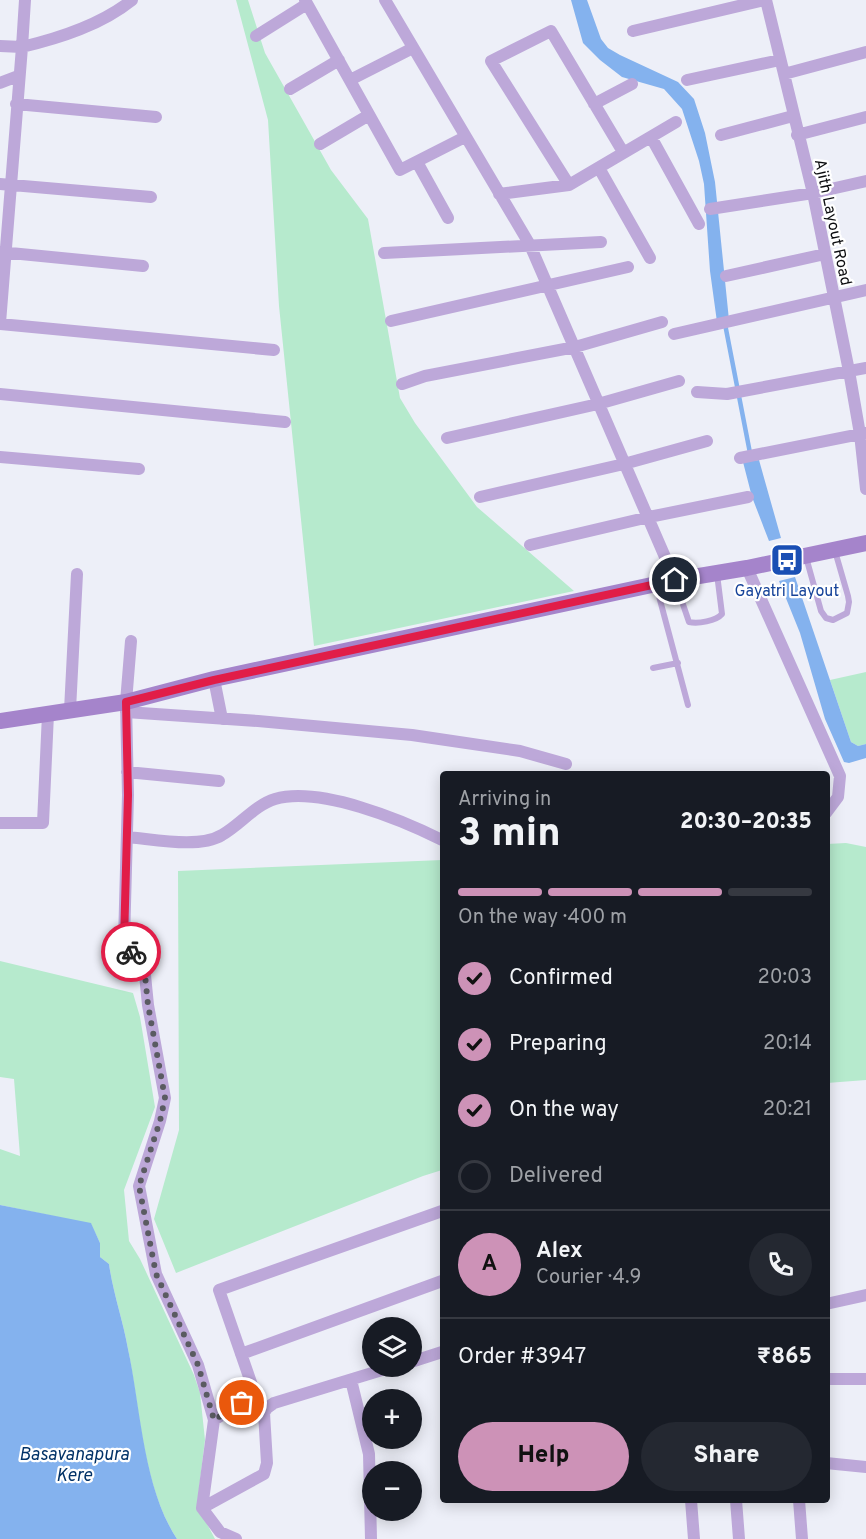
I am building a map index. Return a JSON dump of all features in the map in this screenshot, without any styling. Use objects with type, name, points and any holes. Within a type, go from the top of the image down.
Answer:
[{"type":"main road","points":[[1,725],[70,710],[126,707],[214,680],[675,580],[747,568],[866,543]]},
{"type":"street","points":[[25,0],[16,104],[5,184],[0,323],[274,350]]},
{"type":"street","points":[[0,46],[21,47],[61,37],[120,10],[132,0]]},
{"type":"street","points":[[385,0],[530,245],[675,580]]},
{"type":"street","points":[[633,31],[765,0]]},
{"type":"street","name":"Ajith Layout Road","points":[[765,0],[813,193],[863,434],[866,489]]},
{"type":"street","points":[[256,36],[306,2],[400,170],[465,137]]},
{"type":"street","points":[[569,185],[492,61],[551,31],[623,152]]},
{"type":"street","points":[[350,80],[413,48]]},
{"type":"street","points":[[784,74],[866,52]]},
{"type":"street","points":[[290,89],[339,60]]},
{"type":"street","points":[[687,80],[780,60]]},
{"type":"street","points":[[0,83],[18,76]]},
{"type":"street","points":[[594,104],[632,84]]},
{"type":"street","points":[[16,104],[156,117]]},
{"type":"street","points":[[320,144],[369,115]]},
{"type":"street","points":[[721,135],[793,116]]},
{"type":"street","points":[[797,135],[866,117]]},
{"type":"street","points":[[500,195],[569,185],[676,122]]},
{"type":"street","points":[[651,136],[699,224]]},
{"type":"street","points":[[417,162],[448,218]]},
{"type":"street","points":[[599,168],[650,258]]},
{"type":"street","points":[[710,209],[813,193],[866,181]]},
{"type":"street","points":[[5,184],[151,197]]},
{"type":"street","points":[[384,253],[601,242]]},
{"type":"street","points":[[2,253],[143,266]]},
{"type":"street","points":[[726,276],[825,254]]},
{"type":"street","points":[[391,321],[628,267]]},
{"type":"street","points":[[674,334],[866,290]]},
{"type":"street","points":[[402,384],[425,376],[575,346],[662,322]]},
{"type":"street","points":[[697,392],[727,393],[866,368]]},
{"type":"street","points":[[447,438],[598,404],[679,381]]},
{"type":"street","points":[[0,394],[285,422]]},
{"type":"street","points":[[740,458],[863,434]]},
{"type":"street","points":[[480,497],[624,464],[707,441]]},
{"type":"street","points":[[0,457],[139,469]]},
{"type":"street","points":[[530,545],[748,497]]},
{"type":"street","points":[[747,568],[840,776],[838,796],[830,807]]},
{"type":"street","points":[[70,710],[77,574]]},
{"type":"street","points":[[131,641],[126,707],[127,837],[124,941],[145,975],[148,1005],[165,1098],[139,1186],[156,1274],[198,1365],[214,1420],[202,1508],[220,1532],[236,1539]]},
{"type":"street","points":[[214,680],[222,719]]},
{"type":"street","points":[[126,707],[222,719],[412,735],[520,751],[566,764]]},
{"type":"street","points":[[0,823],[43,822],[48,714]]},
{"type":"street","points":[[127,771],[219,782]]},
{"type":"street","points":[[127,837],[199,842],[219,837],[274,799],[292,796],[341,801],[402,822],[440,839]]},
{"type":"street","points":[[214,1420],[255,1394],[219,1290],[440,1212]]},
{"type":"street","points":[[242,1354],[440,1282]]},
{"type":"street","points":[[830,1303],[866,1295]]},
{"type":"street","points":[[422,1358],[440,1353]]},
{"type":"street","points":[[202,1508],[264,1474],[267,1463],[264,1413],[267,1408],[274,1403],[362,1376]]},
{"type":"street","points":[[830,1380],[866,1379]]},
{"type":"street","points":[[351,1380],[369,1454],[371,1539]]},
{"type":"street","points":[[830,1463],[866,1467]]},
{"type":"street","points":[[691,1503],[694,1539]]},
{"type":"street","points":[[736,1503],[738,1539]]},
{"type":"street","points":[[799,1503],[802,1539]]},
{"type":"lane","points":[[806,556],[821,611],[826,618],[833,620],[847,613],[849,602],[835,550]]},
{"type":"lane","points":[[675,580],[690,622],[700,622],[718,618],[722,614],[717,573]]},
{"type":"lane","points":[[656,584],[688,705]]},
{"type":"lane","points":[[653,668],[678,663]]},
{"type":"green space","points":[[236,0],[248,0],[265,53],[331,170],[368,219],[400,398],[415,423],[477,507],[574,591],[314,646],[279,306],[268,120]]},
{"type":"green space","points":[[866,672],[866,744],[858,746],[851,742],[830,680]]},
{"type":"green space","points":[[846,843],[866,847],[866,1080],[830,1083],[830,844]]},
{"type":"green space","points":[[440,860],[440,1171],[176,1273],[154,1219],[179,1130],[178,871]]},
{"type":"green space","points":[[0,961],[133,993],[140,1017],[155,1107],[124,1190],[129,1241],[140,1259],[194,1375],[200,1393],[205,1440],[197,1505],[215,1539],[177,1539],[157,1496],[144,1447],[128,1349],[109,1264],[100,1257],[100,1243],[91,1224],[0,1205],[0,1149],[20,1156],[14,1079],[0,1077]]},
{"type":"water","points":[[571,0],[587,0],[601,39],[608,48],[678,82],[694,99],[705,133],[715,182],[729,320],[717,322],[710,271],[704,184],[682,109],[664,89],[622,77],[600,60],[583,43]]},
{"type":"water","points":[[759,460],[781,538],[769,541],[752,497],[743,462]]},
{"type":"water","points":[[795,577],[851,742],[858,746],[866,744],[866,758],[849,763],[844,762],[825,719],[800,633],[779,581]]},
{"type":"water","name":"Basavanapura Kere","points":[[0,1205],[91,1223],[100,1243],[100,1257],[109,1264],[126,1338],[150,1472],[157,1496],[177,1539],[0,1539]]},
{"type":"waterway","points":[[725,324],[750,453]]},
{"type":"way so far","points":[[131,952],[145,975],[148,1005],[165,1098],[139,1186],[156,1274],[198,1365],[214,1420],[242,1403]]},
{"type":"place","name":"Gayatri Layout","points":[[787,560]]},
{"type":"route","points":[[131,952],[124,941],[128,795],[126,702],[214,680],[675,580]]}]
